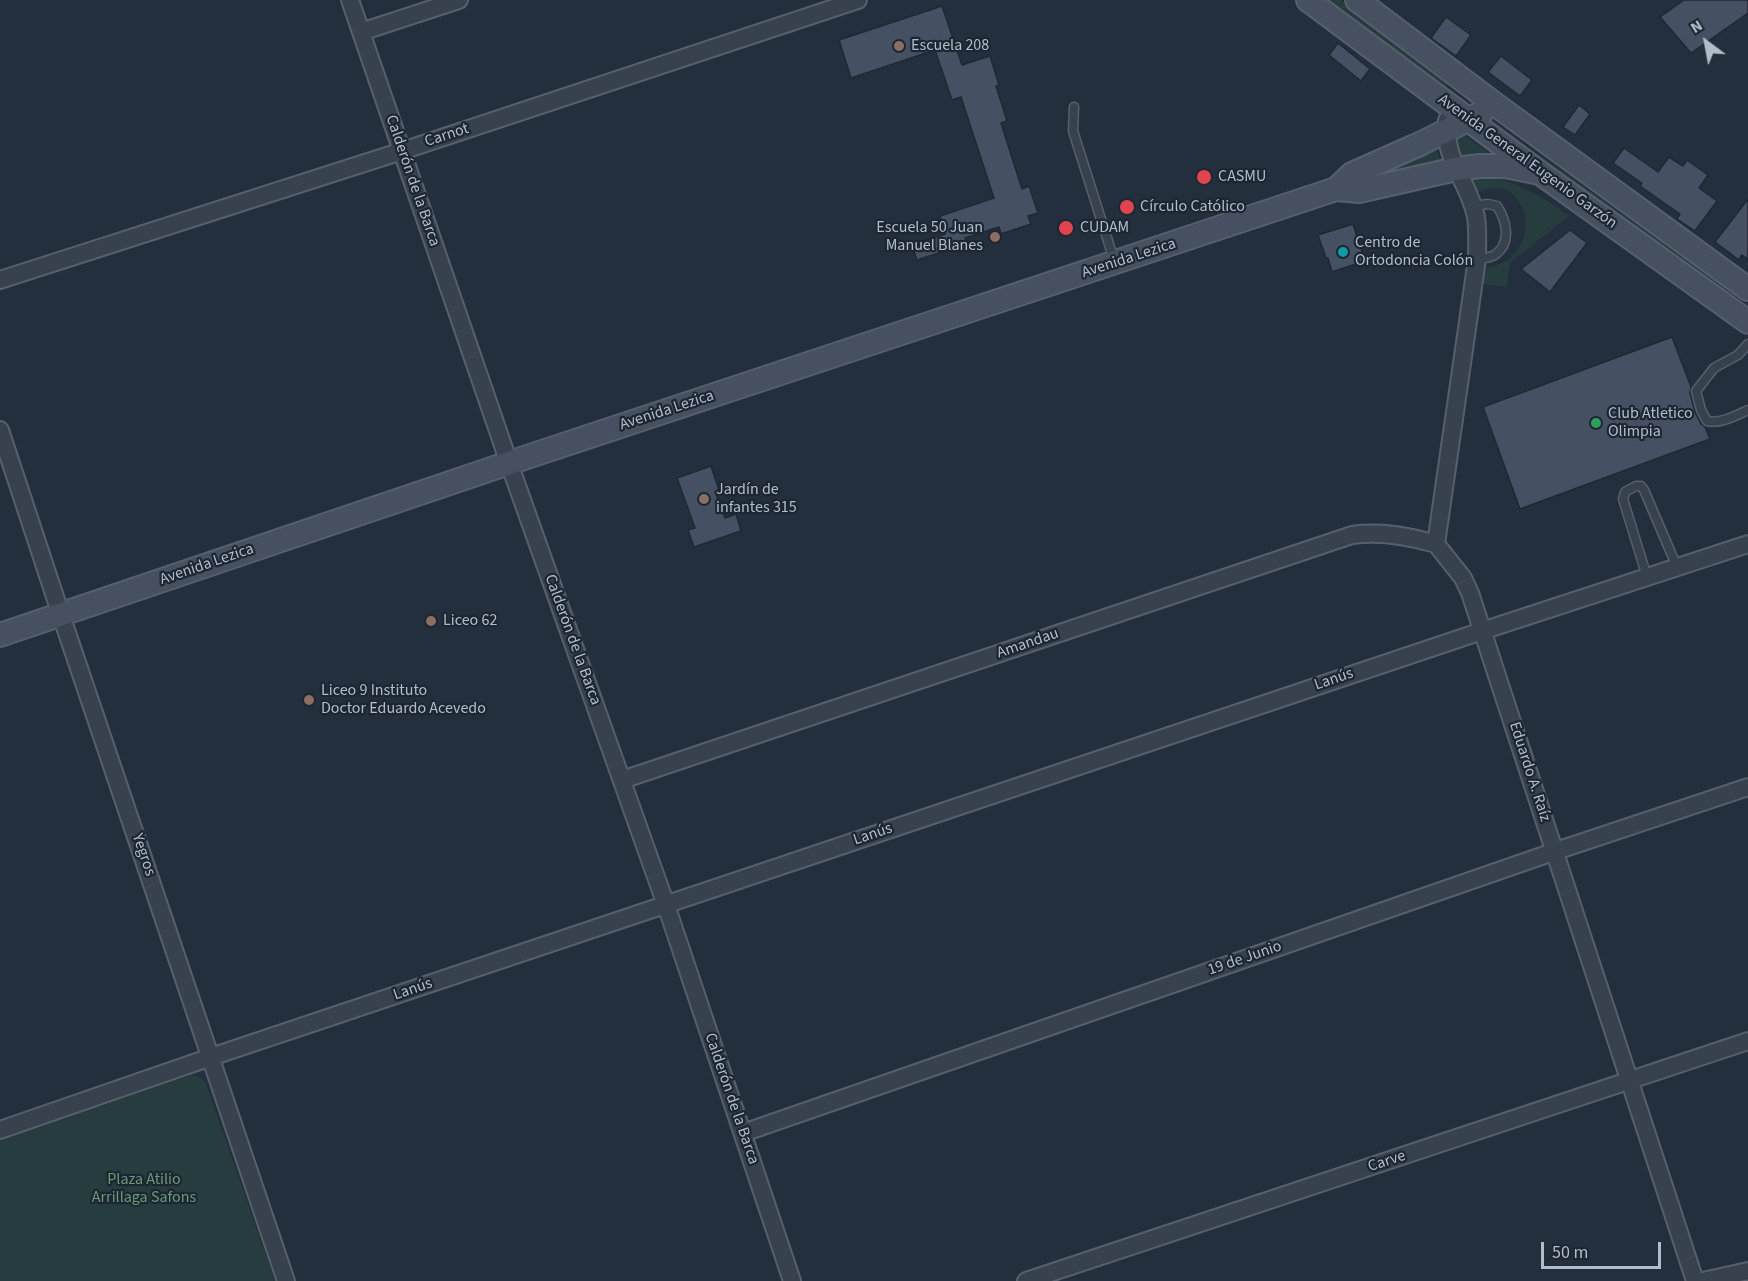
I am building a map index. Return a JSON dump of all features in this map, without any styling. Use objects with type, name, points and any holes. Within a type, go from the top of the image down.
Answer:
[{"type":"street","name":"Calderón de la Barca","points":[[350,0],[509,463],[666,904],[792,1281]]},
{"type":"street","points":[[361,32],[459,0]]},
{"type":"street","name":"Carnot","points":[[0,280],[402,151],[858,0]]},
{"type":"street","name":"Avenida General Eugenio Garzón","points":[[1308,0],[1540,173],[1748,322]]},
{"type":"street","name":"Avenida General Eugenio Garzón","points":[[1357,0],[1496,105],[1748,289]]},
{"type":"street","points":[[1436,544],[1477,259],[1476,217],[1449,150],[1446,132],[1449,104]]},
{"type":"street","name":"Avenida Lezica","points":[[0,635],[509,463],[1335,189],[1352,174],[1446,132],[1496,105]]},
{"type":"street","name":"Avenida Lezica","points":[[1335,189],[1359,191],[1456,169],[1480,166],[1505,166],[1540,173]]},
{"type":"street","name":"Yegros","points":[[0,430],[286,1281]]},
{"type":"street","name":"Amandau","points":[[622,780],[1352,535],[1370,532],[1390,534],[1436,544]]},
{"type":"street","name":"Eduardo A. Raíz","points":[[1436,544],[1463,578],[1470,593],[1695,1281]]},
{"type":"street","name":"Lanús","points":[[0,1130],[666,904],[1748,544]]},
{"type":"street","name":"19 de Junio","points":[[742,1133],[1556,851],[1748,787]]},
{"type":"street","name":"Carve","points":[[1026,1281],[1748,1041]]},
{"type":"street","points":[[1703,1281],[1748,1271]]},
{"type":"lane","points":[[1074,108],[1073,131],[1115,263]]},
{"type":"lane","points":[[1472,206],[1488,204],[1497,206],[1503,215],[1507,229],[1504,245],[1495,256],[1477,259]]},
{"type":"lane","points":[[1748,344],[1738,356],[1714,368],[1696,391],[1697,399],[1707,421],[1714,423],[1748,410]]},
{"type":"lane","points":[[1647,577],[1623,499],[1625,492],[1636,486],[1641,486],[1644,490],[1677,567]]},
{"type":"green space","points":[[1331,0],[1341,0],[1451,82],[1450,85],[1444,86]]},
{"type":"green space","points":[[1507,132],[1735,294],[1734,296],[1506,134]]},
{"type":"green space","points":[[1463,134],[1495,157],[1463,157],[1458,154],[1453,140]]},
{"type":"green space","points":[[1436,149],[1441,163],[1377,177],[1376,174]]},
{"type":"green space","points":[[1489,175],[1531,192],[1569,216],[1510,263],[1507,287],[1483,284],[1484,268],[1505,261],[1518,249],[1525,233],[1525,216],[1519,201],[1508,191],[1492,188],[1473,195],[1473,182],[1480,176]]},
{"type":"green space","name":"Plaza Atilio Arrillaga Safons","points":[[191,1075],[201,1077],[206,1084],[275,1281],[0,1281],[0,1141]]},
{"type":"building","points":[[1684,0],[1748,0],[1748,13],[1691,53],[1660,17]]},
{"type":"building","points":[[942,6],[962,65],[990,56],[1007,121],[1001,123],[1022,189],[1029,186],[1038,213],[1028,216],[1031,224],[1001,234],[999,227],[965,238],[967,244],[917,260],[912,245],[945,234],[940,216],[994,198],[961,97],[952,100],[935,50],[851,78],[839,40]]},
{"type":"building","points":[[1446,17],[1471,35],[1456,56],[1431,38]]},
{"type":"building","points":[[1338,43],[1370,69],[1361,81],[1329,55]]},
{"type":"building","points":[[1501,56],[1532,80],[1520,96],[1488,72]]},
{"type":"building","points":[[1579,105],[1590,114],[1575,135],[1563,127]]},
{"type":"building","points":[[1624,148],[1658,172],[1669,157],[1683,166],[1687,160],[1708,175],[1699,188],[1717,201],[1695,231],[1677,219],[1680,214],[1640,186],[1642,183],[1613,163]]},
{"type":"building","points":[[1748,199],[1748,259],[1742,255],[1739,260],[1715,242]]},
{"type":"building","name":"Centro de Ortodoncia Colón","points":[[1353,224],[1365,261],[1332,272],[1318,235]]},
{"type":"building","points":[[1570,230],[1587,243],[1550,292],[1521,269]]},
{"type":"building","name":"Club Atletico Olimpia","points":[[1672,337],[1691,387],[1690,393],[1695,412],[1710,439],[1520,509],[1483,407]]},
{"type":"building","points":[[711,466],[720,493],[716,494],[725,518],[736,514],[741,531],[694,547],[688,530],[695,528],[677,478]]},
{"type":"place","name":"Escuela 208","points":[[899,46]]},
{"type":"place","name":"CASMU","points":[[1204,177]]},
{"type":"place","name":"Círculo Católico","points":[[1127,207]]},
{"type":"place","name":"CUDAM","points":[[1066,228]]},
{"type":"place","name":"Escuela 50 Juan Manuel Blanes","points":[[995,237]]},
{"type":"place","name":"Centro de Ortodoncia Colón","points":[[1343,252]]},
{"type":"place","name":"Club Atletico Olimpia","points":[[1596,423]]},
{"type":"place","name":"Jardín de infantes 315","points":[[704,499]]},
{"type":"place","name":"Liceo 62","points":[[431,621]]},
{"type":"place","name":"Liceo 9 Instituto Doctor Eduardo Acevedo","points":[[309,700]]}]
